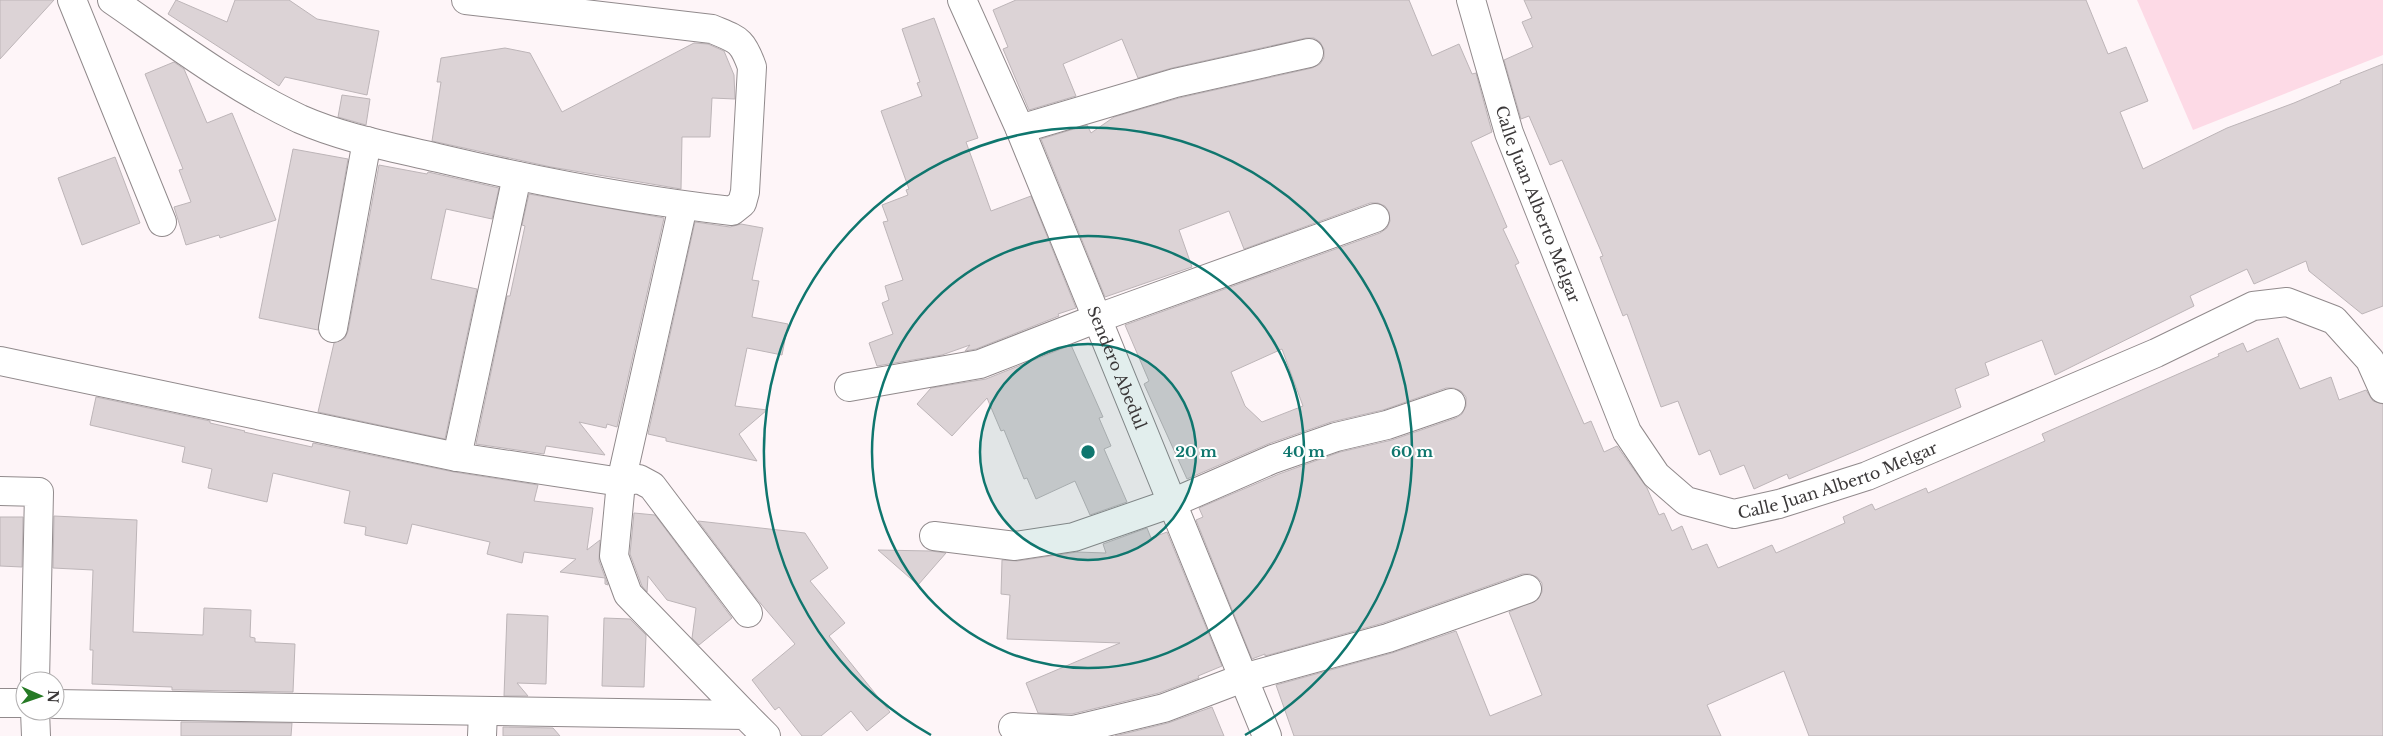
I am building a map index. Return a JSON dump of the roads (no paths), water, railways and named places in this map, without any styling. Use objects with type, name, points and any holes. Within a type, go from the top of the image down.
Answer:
[{"type":"street","points":[[72,0],[162,222]]},
{"type":"street","points":[[112,0],[228,80],[302,119],[367,141],[516,176],[683,206],[732,211],[742,204],[745,192],[752,67],[745,47],[712,28],[645,10],[466,0]]},
{"type":"street","name":"Sendero Abedul","points":[[962,0],[1020,129],[1267,736]]},
{"type":"street","name":"Calle Juan Alberto Melgar","points":[[1471,0],[1509,133],[1627,432],[1656,475],[1686,501],[1734,514],[1779,504],[1868,476],[2156,353],[2253,306],[2287,302],[2334,320],[2370,360],[2383,389]]},
{"type":"street","points":[[1020,129],[1174,83],[1309,53]]},
{"type":"street","points":[[332,328],[367,141]]},
{"type":"street","points":[[456,457],[516,176]]},
{"type":"street","points":[[683,206],[621,482],[614,556],[628,594],[766,736]]},
{"type":"street","points":[[849,387],[980,364],[1098,318],[1375,218]]},
{"type":"street","points":[[0,361],[456,457],[621,482],[639,479],[652,486],[748,613]]},
{"type":"street","points":[[934,536],[1015,546],[1074,537],[1172,503],[1273,459],[1336,437],[1387,425],[1452,403]]},
{"type":"street","points":[[0,491],[39,492],[35,671]]},
{"type":"street","points":[[1013,727],[1073,730],[1164,708],[1243,678],[1388,638],[1528,589]]},
{"type":"street","points":[[0,703],[15,703]]},
{"type":"street","points":[[65,704],[482,724],[567,713],[745,715]]},
{"type":"street","points":[[567,713],[586,736]]},
{"type":"street","points":[[35,721],[36,736]]}]
